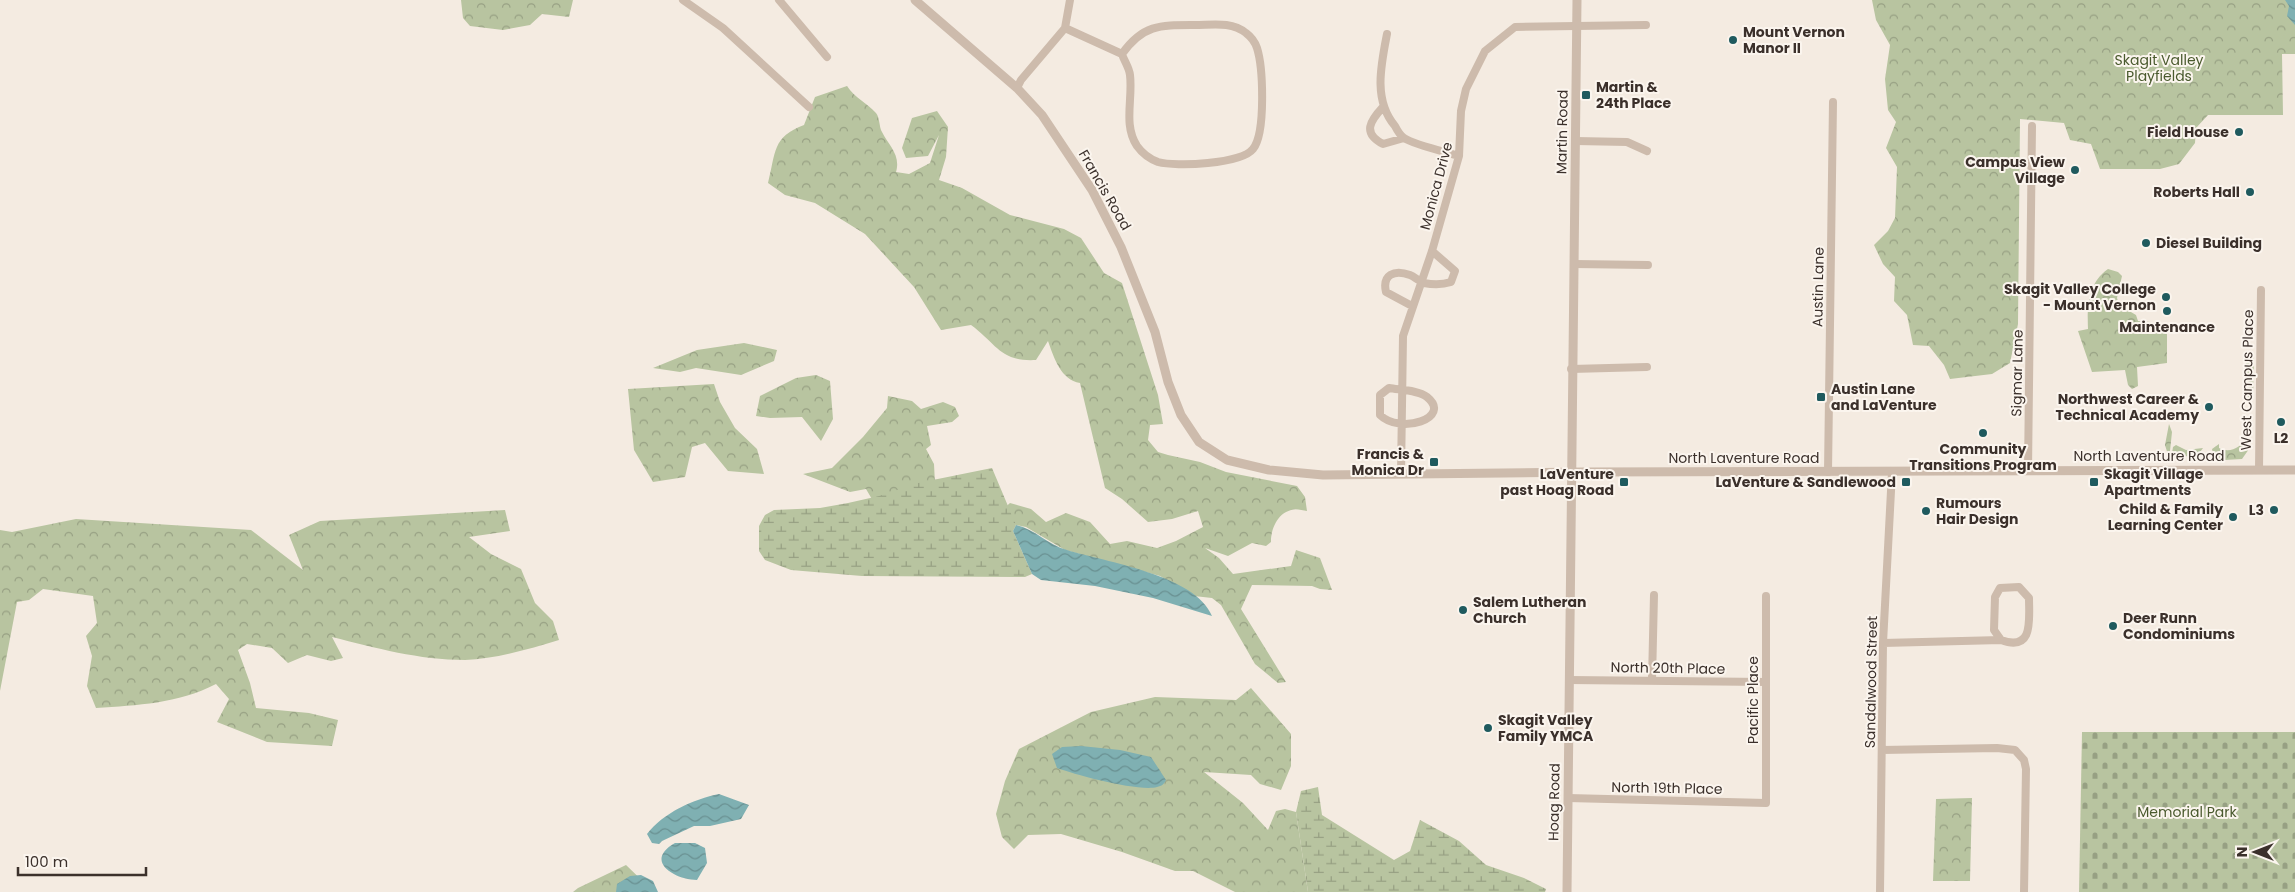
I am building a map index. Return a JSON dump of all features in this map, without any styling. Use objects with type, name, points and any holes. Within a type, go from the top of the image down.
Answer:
[{"type":"street","points":[[683,0],[723,28],[809,106]]},
{"type":"street","points":[[779,0],[827,57]]},
{"type":"street","name":"Francis Road","points":[[915,0],[1018,88],[1042,115],[1092,190],[1139,290],[1180,415],[1199,442]]},
{"type":"street","points":[[1018,88],[1021,80],[1065,28],[1070,0]]},
{"type":"street","name":"Martin Road","points":[[1571,472],[1577,0]]},
{"type":"street","points":[[1065,28],[1122,54],[1130,76],[1129,125],[1137,146],[1148,158],[1166,163],[1226,162],[1244,156],[1253,149],[1261,125],[1260,59],[1256,45],[1248,34],[1235,25],[1160,25],[1142,33],[1122,54]]},
{"type":"street","name":"Monica Drive","points":[[1401,474],[1403,336],[1432,251],[1459,156],[1461,111],[1466,89],[1484,51],[1515,27],[1646,25]]},
{"type":"street","points":[[1387,34],[1382,62],[1381,96],[1383,106],[1392,123],[1404,138],[1459,156]]},
{"type":"street","name":"Austin Lane","points":[[1828,472],[1833,102]]},
{"type":"street","points":[[1383,106],[1372,121],[1370,130],[1373,139],[1383,144],[1404,138]]},
{"type":"street","name":"Sigmar Lane","points":[[2028,471],[2032,126]]},
{"type":"street","points":[[1576,141],[1627,142],[1648,150]]},
{"type":"street","name":"Monica Drive","points":[[1412,306],[1396,300],[1386,292],[1384,283],[1386,278],[1401,273],[1411,275],[1421,282],[1442,285],[1452,282],[1455,271],[1432,251]]},
{"type":"street","points":[[1574,264],[1648,265]]},
{"type":"street","name":"West Campus Place","points":[[2259,470],[2261,290]]},
{"type":"street","points":[[1571,369],[1647,367]]},
{"type":"street","points":[[1389,388],[1418,393],[1427,397],[1434,410],[1430,418],[1423,422],[1401,426],[1385,420],[1380,415],[1380,395],[1389,388]]},
{"type":"street","name":"North Laventure Road","points":[[1199,442],[1227,460],[1269,470],[1323,475],[1571,472],[2295,470]]},
{"type":"street","name":"Hoag Road","points":[[1566,892],[1571,472]]},
{"type":"street","name":"Sandalwood Street","points":[[1880,892],[1884,643],[1892,472]]},
{"type":"street","points":[[1884,643],[2001,640],[2012,644],[2023,640],[2029,631],[2029,598],[2019,587],[2000,588],[1995,597],[1994,630],[2001,640]]},
{"type":"street","points":[[1652,680],[1654,595]]},
{"type":"street","name":"Pacific Place","points":[[1766,596],[1766,803]]},
{"type":"street","name":"North 20th Place","points":[[1569,680],[1766,682]]},
{"type":"street","points":[[1882,750],[1997,748],[2015,750],[2024,760],[2026,769],[2024,892]]},
{"type":"street","name":"North 19th Place","points":[[1568,798],[1766,803]]},
{"type":"green space","points":[[461,0],[573,0],[569,17],[542,14],[530,25],[503,30],[470,26],[463,18]]},
{"type":"green space","name":"Skagit Valley Playfields","points":[[1872,0],[2295,0],[2295,54],[2282,54],[2283,115],[2208,115],[2196,128],[2195,143],[2179,164],[2160,169],[2100,169],[2091,144],[2070,140],[2064,123],[2020,119],[2018,324],[2010,363],[1992,374],[1950,379],[1944,365],[1929,346],[1913,345],[1907,315],[1894,301],[1895,277],[1883,264],[1874,245],[1888,231],[1895,218],[1897,167],[1886,148],[1896,122],[1888,110],[1885,79],[1890,45],[1876,20]]},
{"type":"green space","points":[[847,86],[877,115],[881,130],[896,156],[896,172],[909,174],[930,163],[939,135],[928,156],[906,158],[902,148],[912,118],[937,111],[948,127],[946,157],[939,180],[962,188],[1010,215],[1064,229],[1081,238],[1104,273],[1122,283],[1158,395],[1163,424],[1150,425],[1148,440],[1158,452],[1200,462],[1226,472],[1297,486],[1305,497],[1307,511],[1293,509],[1282,515],[1274,527],[1271,542],[1266,546],[1252,543],[1228,556],[1205,548],[1219,558],[1233,574],[1291,566],[1296,550],[1320,558],[1332,590],[1312,586],[1252,585],[1241,609],[1286,682],[1278,683],[1255,664],[1221,605],[1212,598],[1194,596],[1160,576],[1065,550],[1026,527],[1016,525],[1000,512],[1010,503],[1031,509],[1046,522],[1066,513],[1090,522],[1110,544],[1127,541],[1157,548],[1176,541],[1203,527],[1198,511],[1172,519],[1148,522],[1122,499],[1105,488],[1080,383],[1073,381],[1063,373],[1048,341],[1036,360],[1024,360],[1006,355],[971,325],[941,330],[914,287],[865,234],[815,203],[785,195],[768,183],[777,147],[786,135],[804,125],[815,97]]},
{"type":"green space","points":[[2108,269],[2118,272],[2122,276],[2117,298],[2119,305],[2136,315],[2138,321],[2150,322],[2167,329],[2167,363],[2137,367],[2138,386],[2132,389],[2128,385],[2125,370],[2092,372],[2078,331],[2088,329],[2090,296],[2096,281]]},
{"type":"green space","points":[[744,343],[777,350],[774,361],[741,375],[696,368],[680,372],[653,368],[697,350]]},
{"type":"green space","points":[[2254,355],[2253,398],[2248,400],[2249,382],[2246,356]]},
{"type":"green space","points":[[816,375],[830,381],[833,419],[821,441],[802,417],[770,418],[756,416],[760,396],[796,378]]},
{"type":"green space","points":[[714,384],[720,402],[735,428],[757,449],[764,474],[728,471],[705,443],[692,447],[685,477],[653,482],[634,450],[628,389]]},
{"type":"green space","points":[[888,396],[912,401],[921,409],[943,402],[955,407],[959,416],[952,422],[927,426],[931,445],[926,449],[934,464],[935,484],[876,506],[866,489],[850,492],[803,474],[832,468],[863,437],[887,408]]},
{"type":"green space","points":[[2169,424],[2172,432],[2170,451],[2172,453],[2173,447],[2176,445],[2186,450],[2203,448],[2198,455],[2169,458],[2165,445]]},
{"type":"green space","points":[[2247,438],[2249,449],[2242,459],[2224,460],[2213,454],[2212,449],[2219,444],[2219,448],[2223,450],[2231,450],[2242,444]]},
{"type":"green space","points":[[992,468],[1016,525],[1013,531],[1032,574],[1025,577],[862,576],[791,570],[765,560],[759,551],[759,526],[765,515],[774,510],[820,508],[848,503],[879,496],[918,483]]},
{"type":"green space","points":[[505,510],[510,531],[469,537],[491,554],[521,569],[535,603],[553,621],[559,640],[500,656],[465,660],[414,656],[332,637],[343,658],[331,661],[307,655],[288,663],[272,648],[247,644],[238,650],[250,683],[256,708],[309,713],[338,720],[332,746],[267,742],[217,722],[229,699],[216,684],[172,700],[96,708],[87,686],[92,656],[86,636],[97,623],[93,596],[43,589],[29,600],[17,602],[0,691],[0,530],[12,532],[76,519],[251,530],[303,570],[289,535],[320,521]]},
{"type":"green space","points":[[1251,688],[1291,734],[1291,766],[1281,790],[1260,784],[1251,775],[1204,772],[1243,803],[1268,830],[1276,811],[1285,809],[1296,812],[1308,892],[1235,892],[1193,871],[1175,871],[1122,852],[1061,834],[1028,835],[1014,849],[1002,837],[996,814],[1005,781],[1019,749],[1091,712],[1155,697],[1236,700]]},
{"type":"green space","name":"Memorial Park","points":[[2082,732],[2295,732],[2295,892],[2079,892]]},
{"type":"green space","points":[[1318,787],[1322,815],[1394,860],[1410,851],[1420,820],[1459,841],[1486,865],[1524,878],[1546,889],[1545,892],[1308,892],[1296,812],[1301,791]]},
{"type":"green space","points":[[1972,798],[1970,881],[1933,881],[1936,799]]},
{"type":"green space","points":[[626,865],[654,892],[573,892],[578,888]]},
{"type":"water","points":[[2285,0],[2295,0],[2295,25],[2287,16],[2289,6]]},
{"type":"water","points":[[1016,525],[1029,530],[1060,548],[1125,565],[1169,580],[1188,590],[1203,602],[1212,616],[1153,598],[1095,586],[1041,580],[1032,574],[1013,531]]},
{"type":"water","points":[[1081,746],[1120,750],[1151,757],[1166,780],[1163,785],[1157,787],[1136,787],[1078,775],[1057,768],[1052,754],[1062,747]]},
{"type":"water","points":[[719,794],[749,805],[741,819],[710,826],[694,826],[659,844],[652,843],[647,834],[670,813],[699,799]]},
{"type":"water","points":[[675,843],[695,843],[705,848],[707,863],[697,880],[680,877],[672,873],[662,863],[662,856]]},
{"type":"water","points":[[641,875],[653,881],[658,892],[616,892],[617,884],[630,876]]},
{"type":"place","name":"Mount Vernon Manor II","points":[[1733,40]]},
{"type":"place","name":"Martin & 24th Place","points":[[1586,95]]},
{"type":"place","name":"Field House","points":[[2239,132]]},
{"type":"place","name":"Campus View Village","points":[[2075,170]]},
{"type":"place","name":"Roberts Hall","points":[[2250,192]]},
{"type":"place","name":"Diesel Building","points":[[2146,243]]},
{"type":"place","name":"Skagit Valley College - Mount Vernon","points":[[2166,297]]},
{"type":"place","name":"Maintenance","points":[[2167,311]]},
{"type":"place","name":"Austin Lane and LaVenture","points":[[1821,397]]},
{"type":"place","name":"Northwest Career & Technical Academy","points":[[2209,407]]},
{"type":"place","name":"L2","points":[[2281,422]]},
{"type":"place","name":"Community Transitions Program","points":[[1983,433]]},
{"type":"place","name":"Francis & Monica Dr","points":[[1434,462]]},
{"type":"place","name":"LaVenture past Hoag Road","points":[[1624,482]]},
{"type":"place","name":"LaVenture & Sandlewood","points":[[1906,482]]},
{"type":"place","name":"Skagit Village Apartments","points":[[2094,482]]},
{"type":"place","name":"L3","points":[[2274,510]]},
{"type":"place","name":"Rumours Hair Design","points":[[1926,511]]},
{"type":"place","name":"Child & Family Learning Center","points":[[2233,517]]},
{"type":"place","name":"Salem Lutheran Church","points":[[1463,610]]},
{"type":"place","name":"Deer Runn Condominiums","points":[[2113,626]]},
{"type":"place","name":"Skagit Valley Family YMCA","points":[[1488,728]]}]
